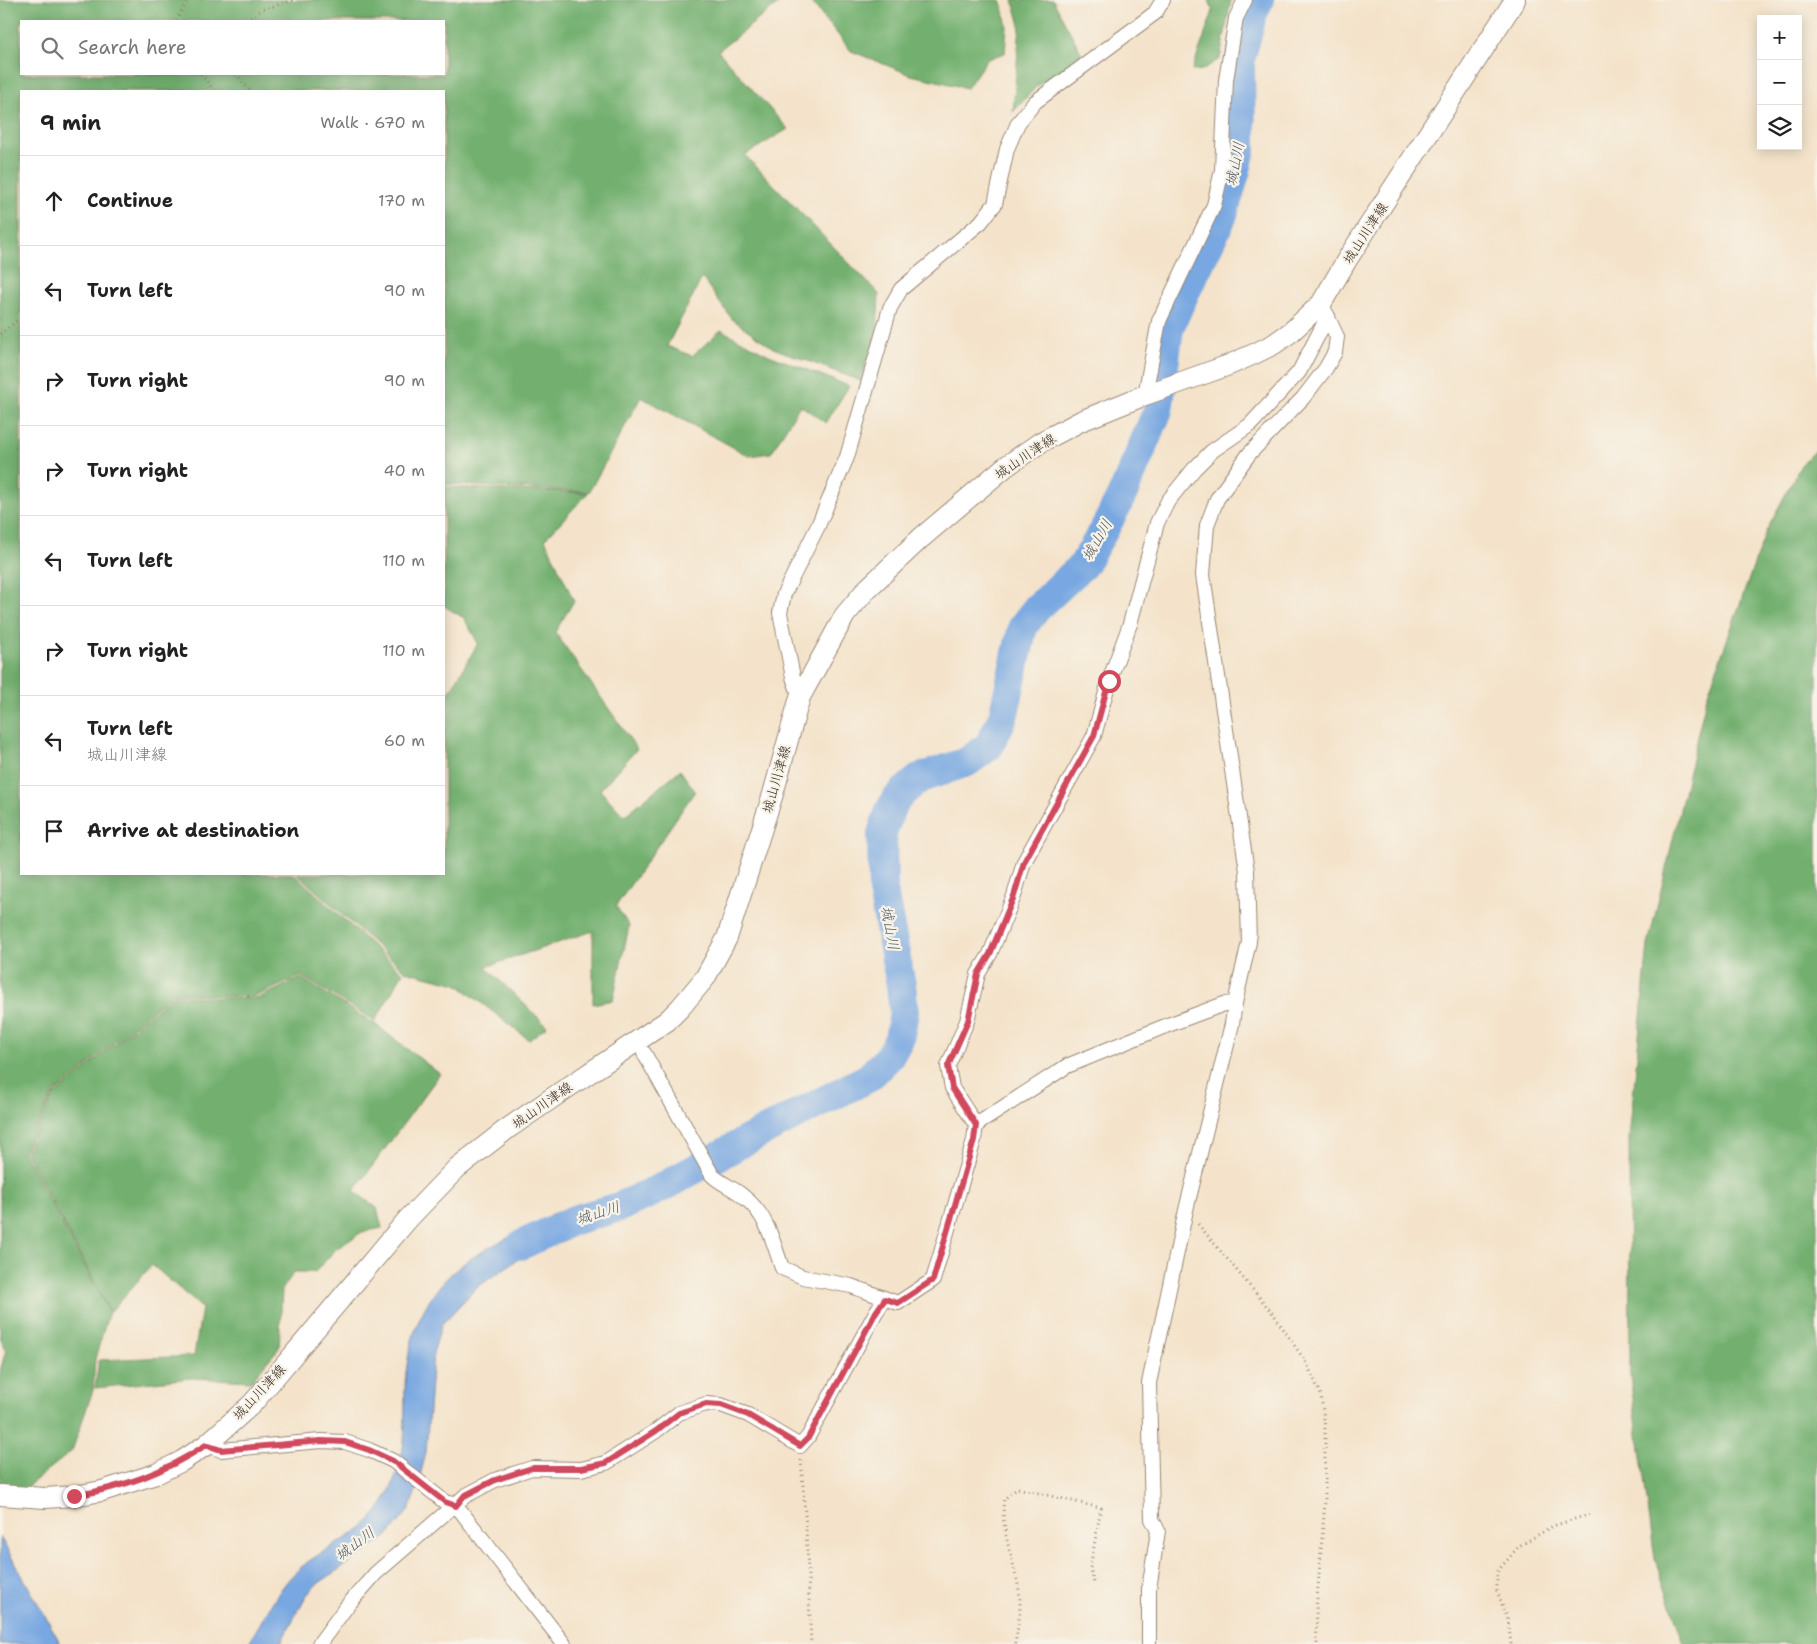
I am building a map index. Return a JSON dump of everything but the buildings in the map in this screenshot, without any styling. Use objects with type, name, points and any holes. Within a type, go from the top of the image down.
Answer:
[{"type":"main road","name":"城山川津線","points":[[0,1495],[45,1498],[74,1496],[102,1491],[156,1474],[182,1461],[206,1445],[252,1404],[408,1220],[457,1168],[543,1104],[667,1021],[705,978],[727,938],[773,794],[800,697],[845,615],[867,589],[920,538],[1005,467],[1041,442],[1081,421],[1230,365],[1274,344],[1324,310],[1348,258],[1515,0]]},
{"type":"street","points":[[800,697],[793,677],[780,613],[784,594],[818,526],[847,457],[890,308],[901,289],[981,222],[995,204],[1007,149],[1018,123],[1035,102],[1155,13],[1163,0]]},
{"type":"street","points":[[1157,391],[1159,321],[1214,205],[1222,170],[1226,80],[1236,18],[1245,0]]},
{"type":"street","points":[[1149,1644],[1149,1589],[1158,1531],[1152,1519],[1149,1383],[1186,1210],[1232,1024],[1249,942],[1247,871],[1204,575],[1207,525],[1217,500],[1249,454],[1303,398],[1326,368],[1335,352],[1337,337],[1324,310]]},
{"type":"street","points":[[644,1053],[712,1175],[718,1181],[743,1195],[756,1206],[770,1230],[782,1268],[803,1277],[851,1286],[898,1303],[933,1280],[974,1140],[976,1125],[952,1088],[948,1066],[968,1021],[978,974],[990,954],[1014,896],[1024,862],[1094,736],[1109,681],[1130,624],[1157,523],[1168,501],[1194,469],[1212,452],[1250,425],[1298,372],[1324,310]]},
{"type":"street","points":[[976,1125],[1067,1066],[1224,1004],[1235,1003]]},
{"type":"street","points":[[319,1644],[347,1606],[376,1573],[456,1506],[464,1496],[495,1480],[532,1468],[581,1468],[606,1463],[656,1431],[679,1413],[706,1404],[721,1405],[748,1415],[800,1446],[808,1438],[876,1312],[885,1299]]},
{"type":"street","points":[[206,1445],[221,1450],[321,1441],[345,1442],[369,1450],[398,1465],[445,1502],[456,1506],[564,1644]]},
{"type":"path","points":[[177,20],[188,0]]},
{"type":"path","points":[[248,20],[261,10],[295,0]]},
{"type":"path","points":[[202,75],[213,90]]},
{"type":"path","points":[[237,75],[249,90]]},
{"type":"path","points":[[0,334],[20,319]]},
{"type":"path","points":[[1186,1210],[1274,1316],[1307,1364],[1321,1395],[1325,1428],[1325,1502],[1316,1611],[1317,1644]]},
{"type":"path","points":[[800,1446],[806,1526],[811,1644]]},
{"type":"path","points":[[1015,1644],[1019,1592],[1002,1513],[1004,1499],[1018,1488],[1101,1508],[1090,1568],[1094,1582]]},
{"type":"path","points":[[1511,1644],[1508,1620],[1497,1591],[1497,1572],[1519,1546],[1553,1526],[1593,1513]]},
{"type":"green space","points":[[0,0],[783,0],[718,51],[788,129],[745,155],[879,294],[877,332],[861,381],[773,348],[732,319],[702,278],[667,346],[692,356],[721,330],[769,355],[849,386],[826,423],[800,405],[771,453],[749,456],[641,397],[589,492],[445,484],[445,90],[20,90],[20,875],[295,875],[403,973],[375,1021],[301,976],[254,997],[172,994],[52,1095],[24,1152],[109,1312],[95,1359],[93,1390],[72,1451],[23,1490],[0,1487],[0,1371],[6,1350],[0,1337]]},
{"type":"green space","points":[[810,0],[999,0],[1002,2],[1007,27],[1005,53],[987,59],[967,88],[911,75],[851,51]]},
{"type":"green space","points":[[1013,0],[1053,0],[1083,56],[1037,86],[1013,112],[1020,25]]},
{"type":"green space","points":[[1209,0],[1231,0],[1220,59],[1202,70],[1192,71],[1213,11]]},
{"type":"green space","points":[[1817,448],[1817,1644],[1684,1644],[1655,1559],[1630,1376],[1629,1138],[1648,945],[1706,699],[1766,531],[1801,465]]},
{"type":"green space","points":[[445,487],[588,493],[545,539],[574,601],[555,632],[637,749],[600,790],[624,816],[680,770],[695,791],[616,906],[629,926],[613,1000],[593,1004],[593,931],[486,967],[547,1026],[529,1040],[457,984],[405,971],[298,875],[445,875],[445,692],[449,693],[478,643],[464,618],[445,607]]},
{"type":"green space","points":[[301,978],[375,1024],[440,1074],[354,1191],[377,1208],[382,1228],[362,1232],[336,1249],[315,1272],[294,1272],[282,1290],[279,1348],[251,1381],[192,1378],[95,1388],[99,1360],[194,1356],[202,1308],[152,1265],[110,1312],[26,1152],[53,1096],[172,996],[256,999]]},
{"type":"water","points":[[553,1213],[563,1238],[552,1240],[527,1253],[476,1288],[442,1324],[433,1353],[426,1453],[409,1510],[387,1537],[316,1585],[306,1596],[280,1644],[248,1644],[291,1576],[318,1555],[361,1528],[378,1511],[388,1495],[401,1459],[404,1441],[405,1384],[409,1352],[416,1328],[426,1305],[433,1295],[461,1265]]},
{"type":"water","points":[[0,1537],[61,1644],[0,1644]]},
{"type":"waterway","name":"城山川","points":[[521,1245],[574,1220],[619,1207],[659,1189],[747,1140],[868,1078],[889,1057],[899,1039],[904,1013],[901,985],[883,891],[882,834],[890,810],[903,792],[920,778],[967,762],[989,746],[1003,717],[1023,626],[1037,608],[1083,565],[1124,491],[1158,410],[1169,328],[1222,217],[1236,170],[1241,149],[1240,60],[1252,15],[1259,0]]},
{"type":"route","points":[[74,1496],[130,1484],[156,1474],[182,1461],[206,1445],[221,1450],[321,1441],[345,1442],[393,1461],[445,1502],[456,1506],[464,1496],[495,1480],[532,1468],[581,1468],[606,1463],[656,1431],[679,1413],[706,1404],[721,1405],[748,1415],[800,1446],[808,1438],[876,1312],[885,1299],[898,1303],[933,1280],[974,1140],[976,1125],[952,1088],[948,1066],[968,1021],[978,974],[990,954],[1014,896],[1024,862],[1094,736],[1109,681]]}]
